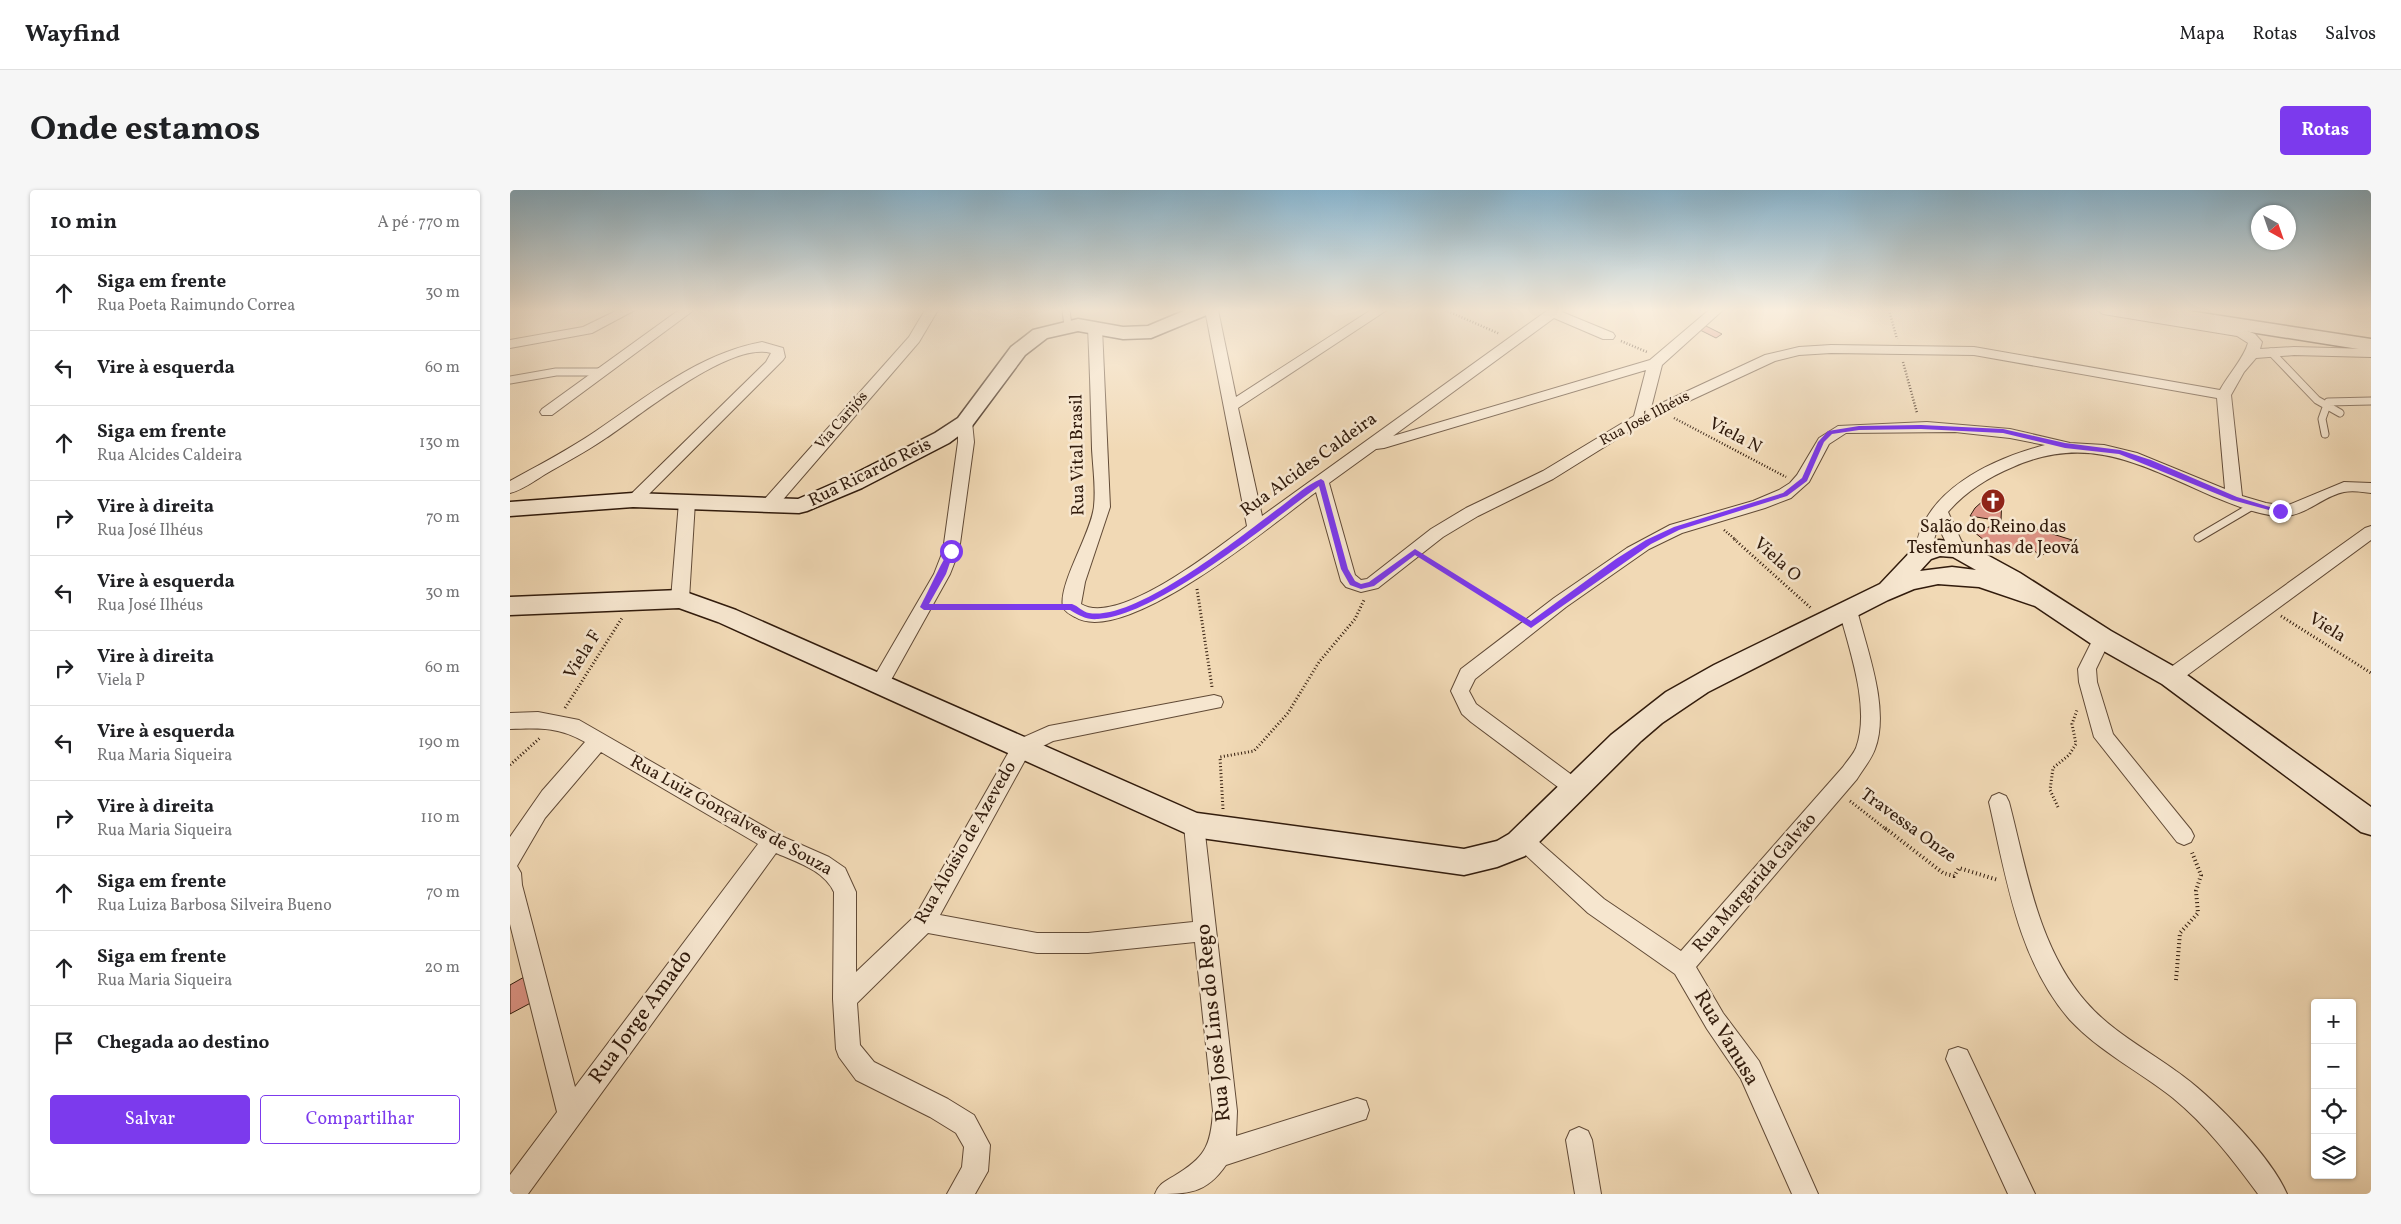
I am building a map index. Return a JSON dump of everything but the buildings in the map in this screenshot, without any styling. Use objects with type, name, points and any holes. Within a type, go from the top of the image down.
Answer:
[{"type":"main road","points":[[1889,588],[1923,553],[1939,548],[1957,549],[2012,579],[2102,638],[2171,677],[2371,823]]},
{"type":"main road","points":[[510,606],[680,599],[727,616],[1194,825],[1457,862],[1484,858],[1516,846],[1573,787],[1633,731],[1674,701],[1706,681],[1889,588],[1950,576],[1964,571],[1965,565],[1957,549]]},
{"type":"main road","points":[[1923,553],[1950,576],[1986,580],[2044,600]]},
{"type":"street","points":[[547,412],[624,357]]},
{"type":"street","points":[[510,488],[601,435],[649,400],[721,357]]},
{"type":"street","points":[[633,500],[772,365],[778,357]]},
{"type":"street","name":"Via Carijós","points":[[768,506],[898,357]]},
{"type":"street","name":"Rua Ricardo Reis","points":[[510,509],[633,500],[799,506],[817,500],[942,438],[965,422],[1014,357]]},
{"type":"street","name":"Rua Vital Brasil","points":[[1072,607],[1072,594],[1098,526],[1102,507],[1096,357]]},
{"type":"street","points":[[1220,357],[1256,528]]},
{"type":"street","points":[[1230,407],[1308,357]]},
{"type":"street","name":"Rua Alcides Caldeira","points":[[1072,607],[1085,615],[1100,616],[1151,598],[1194,572],[1492,357]]},
{"type":"street","points":[[1366,448],[1658,360],[1662,357]]},
{"type":"street","name":"Rua José Ilhéus","points":[[1372,584],[1437,533],[1472,512],[1548,475],[1641,418],[1775,357]]},
{"type":"street","name":"Rua José Ilhéus","points":[[2007,357],[2224,395]]},
{"type":"street","points":[[2234,499],[2230,438],[2224,395],[2238,370],[2250,357]]},
{"type":"street","points":[[1641,418],[1658,360]]},
{"type":"street","points":[[1417,412],[1416,416],[1425,426],[1438,427]]},
{"type":"street","points":[[878,684],[924,607],[942,574],[951,551],[966,442],[965,422]]},
{"type":"street","points":[[1573,787],[1469,709],[1460,691],[1468,674],[1582,587],[1648,542],[1676,529],[1767,501],[1785,494],[1800,484],[1805,479],[1821,442],[1830,432],[1843,429],[1921,427],[2003,431],[2065,446],[2120,452],[2149,462],[2234,499],[2280,511],[2293,510],[2344,487],[2371,488]]},
{"type":"street","points":[[1923,553],[1925,536],[1940,512],[1961,490],[1992,471],[2042,450],[2065,446]]},
{"type":"street","points":[[1321,481],[1347,577],[1352,583],[1361,586],[1372,584]]},
{"type":"street","points":[[680,599],[687,502]]},
{"type":"street","points":[[1940,512],[1957,549]]},
{"type":"street","points":[[2171,677],[2371,532]]},
{"type":"street","name":"Rua Margarida Galvão","points":[[1522,839],[1596,906],[1683,966],[1836,789],[1865,749],[1870,723],[1868,697],[1837,616]]},
{"type":"street","points":[[2102,638],[2087,669],[2089,688],[2100,726],[2110,746],[2184,836]]},
{"type":"street","points":[[1022,747],[1049,734],[1214,702]]},
{"type":"street","name":"Rua Luiz Gonçalves de Souza","points":[[514,717],[572,726],[772,841],[821,864],[837,875],[845,892],[845,999],[848,1049],[865,1071],[939,1108],[965,1124],[977,1145],[975,1171],[960,1194]]},
{"type":"street","points":[[510,859],[520,836],[541,806],[598,742]]},
{"type":"street","name":"Rua Aloísio de Azevedo","points":[[845,999],[924,922],[1022,747]]},
{"type":"street","points":[[1999,802],[2028,920],[2046,960],[2067,998],[2092,1024],[2181,1089],[2216,1120],[2274,1194]]},
{"type":"street","name":"Rua José Lins do Rego","points":[[1168,1194],[1205,1170],[1219,1154],[1225,1138],[1225,1111],[1194,825]]},
{"type":"street","name":"Rua Jorge Amado","points":[[512,1194],[772,841]]},
{"type":"street","points":[[510,873],[511,885],[570,1114]]},
{"type":"street","points":[[924,922],[1038,943],[1088,943],[1204,931]]},
{"type":"street","name":"Rua Vanusa","points":[[1683,966],[1714,1021],[1750,1070],[1805,1194]]},
{"type":"street","points":[[1958,1059],[2022,1194]]},
{"type":"street","points":[[1219,1154],[1357,1110]]},
{"type":"street","points":[[1579,1140],[1588,1194]]},
{"type":"lane","points":[[2276,357],[2317,400],[2340,413]]},
{"type":"lane","points":[[510,380],[556,372],[603,372]]},
{"type":"lane","points":[[2324,434],[2322,419],[2325,405],[2328,402],[2371,401]]},
{"type":"lane","points":[[2198,538],[2254,505]]},
{"type":"path","points":[[1651,357],[1658,360]]},
{"type":"path","points":[[1902,357],[1921,427]]},
{"type":"path","name":"Viela N","points":[[1659,410],[1800,484]]},
{"type":"path","name":"Viela O","points":[[1711,518],[1837,616]]},
{"type":"path","points":[[1415,551],[1531,625]]},
{"type":"path","points":[[1194,572],[1214,702]]},
{"type":"path","points":[[1223,830],[1220,757],[1254,751],[1288,713],[1319,662],[1355,619],[1372,584]]},
{"type":"path","name":"Viela F","points":[[510,765],[556,723],[633,601]]},
{"type":"path","points":[[924,607],[1072,607]]},
{"type":"path","name":"Viela","points":[[2267,607],[2371,673]]},
{"type":"path","points":[[2058,807],[2050,790],[2053,768],[2069,755],[2076,744],[2072,724],[2078,707],[2089,688]]},
{"type":"path","name":"Travessa Onze","points":[[1836,789],[1943,873],[1954,876],[1958,868],[2020,888]]},
{"type":"path","points":[[2176,980],[2180,932],[2198,913],[2196,891],[2201,875],[2184,836]]},
{"type":"place","name":"Salão do Reino das Testemunhas de Jeová","points":[[1993,501]]},
{"type":"route","points":[[951,551],[942,574],[924,607],[1072,607],[1085,615],[1100,616],[1128,608],[1151,598],[1194,572],[1321,481],[1347,577],[1352,583],[1361,586],[1372,584],[1415,551],[1531,625],[1618,561],[1648,542],[1676,529],[1767,501],[1797,487],[1805,479],[1821,442],[1830,432],[1859,428],[1921,427],[2003,431],[2065,446],[2120,452],[2149,462],[2220,494],[2260,507],[2280,511]]}]
